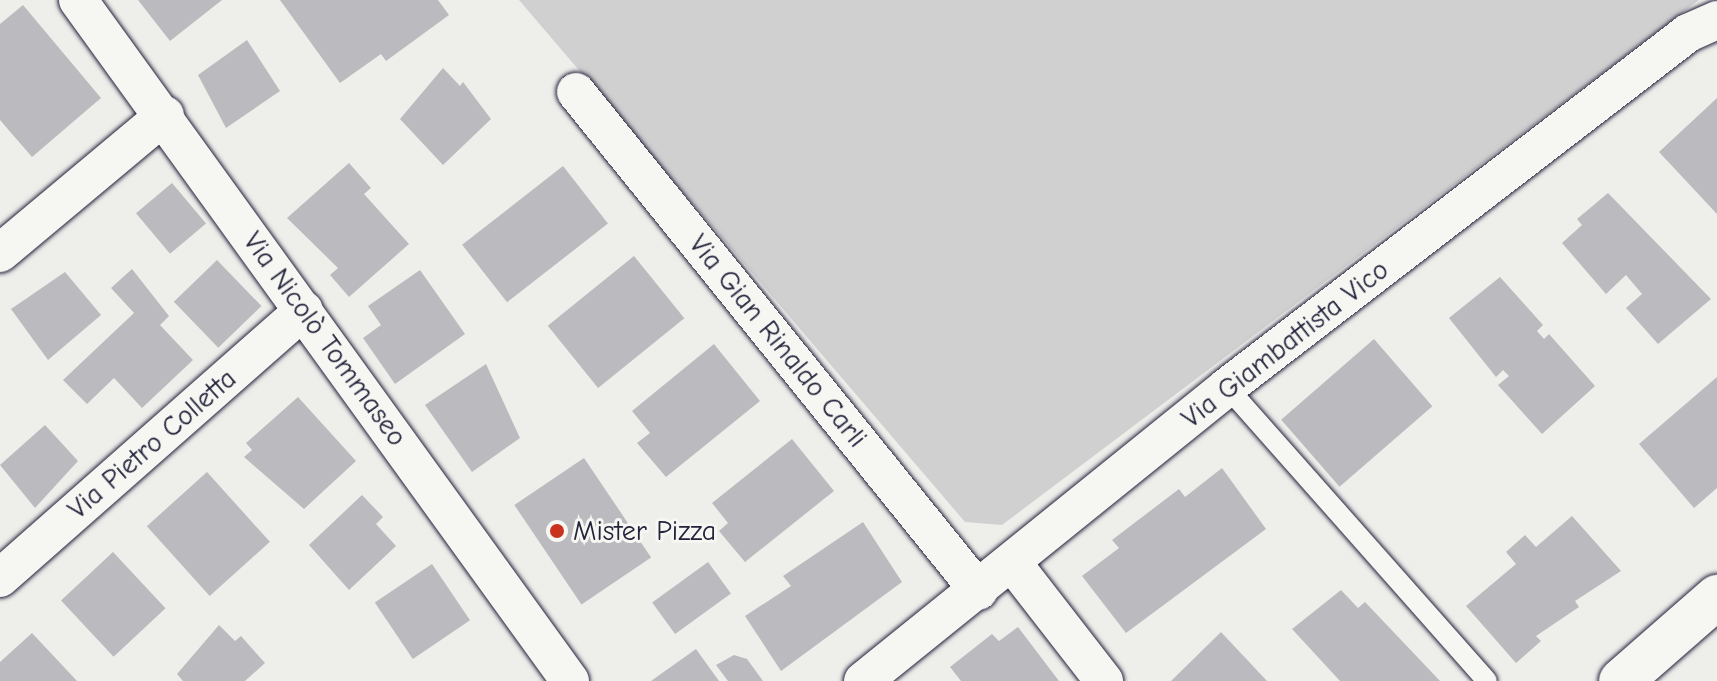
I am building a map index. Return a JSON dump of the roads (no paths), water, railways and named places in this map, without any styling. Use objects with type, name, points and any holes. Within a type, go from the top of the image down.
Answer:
[{"type":"street","name":"Via Nicolò Tommaseo","points":[[78,0],[165,115],[570,681]]},
{"type":"street","name":"Via Giambattista Vico","points":[[863,681],[1014,565],[1227,387],[1688,33],[1717,20]]},
{"type":"street","name":"Via Gian Rinaldo Carli","points":[[576,92],[979,591]]},
{"type":"street","points":[[0,253],[165,115]]},
{"type":"street","name":"Via Pietro Colletta","points":[[0,578],[304,310]]},
{"type":"street","points":[[1014,565],[1104,681]]},
{"type":"street","points":[[1621,681],[1717,597]]},
{"type":"lane","points":[[1227,387],[1487,681]]},
{"type":"place","name":"Mister Pizza","points":[[557,531]]}]
